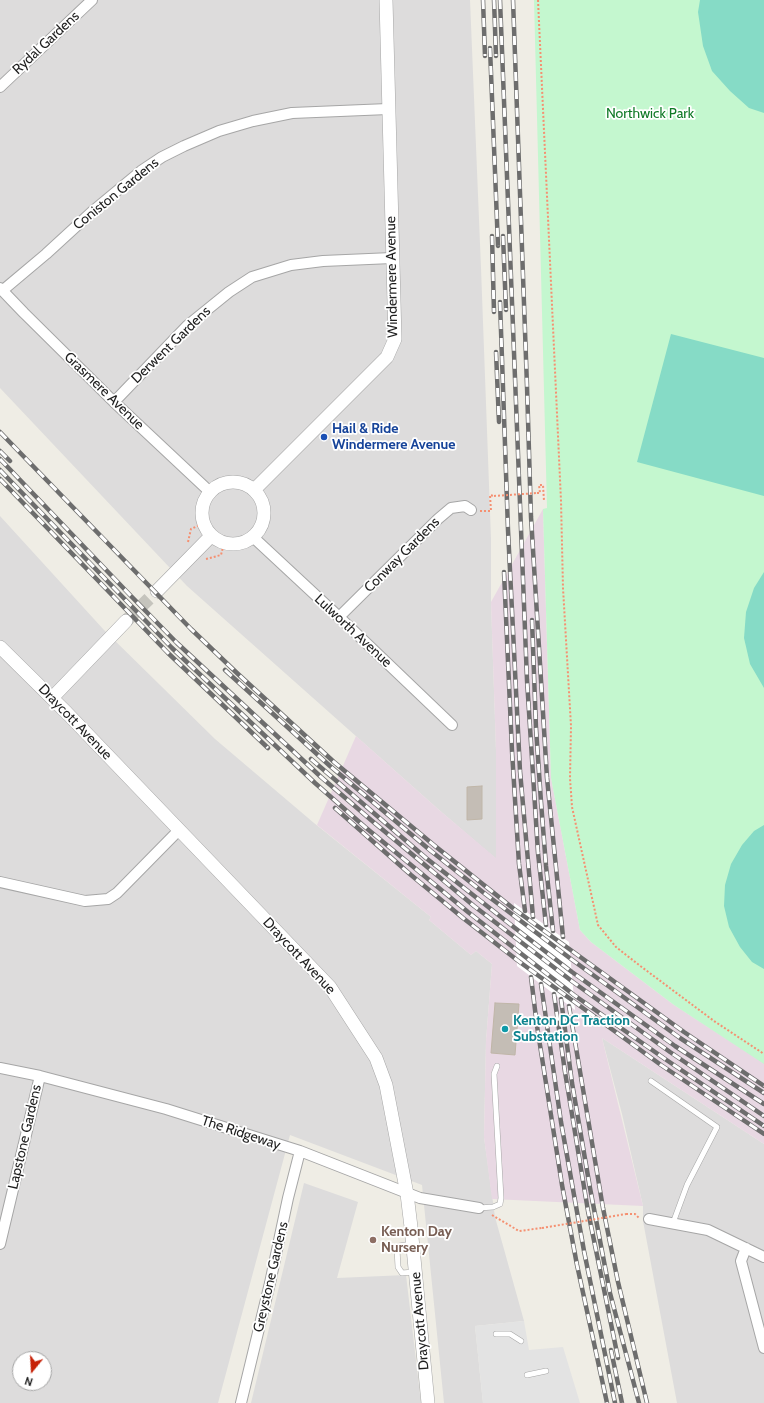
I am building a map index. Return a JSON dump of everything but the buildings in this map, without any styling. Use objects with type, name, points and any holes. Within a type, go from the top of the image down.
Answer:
[{"type":"street","name":"Rydal Gardens","points":[[0,87],[92,0]]},
{"type":"street","name":"Windermere Avenue","points":[[254,490],[387,357],[395,339],[386,0]]},
{"type":"street","name":"Coniston Gardens","points":[[1,290],[46,254],[94,210],[141,171],[162,157],[184,146],[220,131],[253,121],[292,113],[388,109]]},
{"type":"street","name":"Derwent Gardens","points":[[114,402],[187,326],[229,292],[252,277],[299,264],[322,261],[392,258]]},
{"type":"street","name":"Grasmere Avenue","points":[[1,290],[114,402],[210,492]]},
{"type":"street","points":[[228,482],[239,482],[254,490],[261,499],[264,510],[263,520],[259,530],[253,537],[245,542],[235,544],[224,543],[211,536],[205,527],[202,516],[202,506],[210,492],[218,485],[228,482]]},
{"type":"street","name":"Conway Gardens","points":[[339,617],[451,508],[466,506],[471,510]]},
{"type":"street","points":[[157,591],[211,536]]},
{"type":"street","name":"Lulworth Avenue","points":[[253,537],[339,617],[452,726]]},
{"type":"street","points":[[52,698],[126,621]]},
{"type":"street","name":"Draycott Avenue","points":[[0,647],[52,698],[330,987],[376,1058],[386,1085],[407,1194],[428,1403]]},
{"type":"street","points":[[0,882],[85,901],[108,899],[117,893],[179,830]]},
{"type":"street","name":"The Ridgeway","points":[[0,1068],[40,1076],[166,1109],[300,1151],[407,1194],[420,1198],[479,1208]]},
{"type":"street","name":"Lapstone Gardens","points":[[0,1244],[40,1076]]},
{"type":"street","name":"Greystone Gardens","points":[[241,1403],[300,1151]]},
{"type":"street","points":[[649,1220],[708,1230],[764,1257]]},
{"type":"street","points":[[746,1248],[741,1261],[764,1348]]},
{"type":"lane","points":[[479,1208],[493,1207],[500,1204],[501,1198],[494,1074],[497,1066]]},
{"type":"lane","points":[[651,1081],[717,1127],[687,1185],[673,1223]]},
{"type":"lane","points":[[496,1334],[510,1334],[521,1341]]},
{"type":"lane","points":[[527,1375],[546,1371]]},
{"type":"path","points":[[538,0],[561,493],[563,588],[570,726],[570,778],[572,807],[598,925],[616,947],[639,966],[714,1022],[764,1054]]},
{"type":"path","points":[[491,511],[490,496],[540,493],[540,485],[543,485],[544,502]]},
{"type":"path","points":[[479,1208],[519,1230],[542,1228],[626,1214]]},
{"type":"shaded area","points":[[0,0],[470,0],[491,539],[491,602],[496,750],[496,859],[187,586],[0,388]]},
{"type":"shaded area","points":[[543,509],[551,778],[580,930],[591,942],[674,1005],[764,1063],[764,1144],[602,1038],[643,1206],[492,1199],[484,1137],[486,1041],[492,964],[476,951],[471,955],[429,920],[431,917],[317,825],[356,736],[496,858],[496,750],[491,602]]},
{"type":"shaded area","points":[[0,516],[104,630],[215,739],[314,823],[431,917],[429,920],[471,955],[476,951],[492,964],[486,1041],[484,1137],[495,1217],[524,1321],[475,1326],[483,1403],[444,1403],[422,1185],[290,1135],[218,1403],[0,1403]]},
{"type":"shaded area","points":[[602,1038],[764,1144],[764,1403],[677,1403],[643,1221],[643,1206],[622,1114]]},
{"type":"shaded area","points":[[304,1183],[358,1202],[337,1278],[406,1275],[421,1403],[251,1403]]},
{"type":"shaded area","points":[[524,1321],[529,1350],[563,1347],[580,1403],[483,1403],[475,1326]]},
{"type":"green space","name":"Northwick Park","points":[[534,0],[764,0],[764,1064],[674,1005],[591,942],[580,930],[551,778],[543,509],[547,508]]},
{"type":"green space","points":[[700,0],[764,0],[764,113],[749,108],[730,91],[712,71],[703,46],[698,12]]},
{"type":"green space","points":[[671,334],[764,358],[764,496],[637,462]]},
{"type":"green space","points":[[764,572],[764,688],[750,664],[744,638],[746,612],[754,588]]},
{"type":"green space","points":[[764,825],[764,969],[752,962],[740,947],[729,927],[724,906],[725,885],[731,864],[742,845],[754,831]]},
{"type":"pier","points":[[514,903],[569,942],[575,1010],[517,966]]},
{"type":"tunnel","points":[[126,621],[157,591]]},
{"type":"railway","points":[[483,0],[485,56]]},
{"type":"railway","points":[[494,0],[496,56]]},
{"type":"railway","points":[[500,0],[527,680],[538,853],[546,925]]},
{"type":"railway","points":[[513,0],[531,517],[547,778],[563,937]]},
{"type":"railway","points":[[490,48],[498,246]]},
{"type":"railway","points":[[492,236],[494,312]]},
{"type":"railway","points":[[503,236],[506,310]]},
{"type":"railway","points":[[500,302],[508,530],[520,771],[533,917]]},
{"type":"railway","points":[[496,352],[499,422]]},
{"type":"railway","points":[[0,432],[191,629],[334,762],[514,909],[684,1032],[764,1086]]},
{"type":"railway","points":[[0,451],[10,461]]},
{"type":"railway","points":[[0,459],[177,643],[321,777],[371,820],[474,906],[573,982],[670,1052],[764,1116]]},
{"type":"railway","points":[[0,470],[172,648],[315,783],[365,827],[468,912],[574,995],[764,1126]]},
{"type":"railway","points":[[0,479],[168,653],[268,748]]},
{"type":"railway","points":[[504,572],[512,751],[519,864],[525,911]]},
{"type":"railway","points":[[532,620],[536,728],[546,866],[553,931]]},
{"type":"railway","points":[[225,670],[330,766],[431,851],[484,893],[571,959],[680,1038],[764,1093]]},
{"type":"railway","points":[[311,759],[426,858],[572,972],[675,1046],[764,1104]]},
{"type":"railway","points":[[335,808],[411,875],[517,960],[661,1065],[764,1134]]},
{"type":"railway","points":[[531,977],[537,1026],[562,1185],[577,1265],[607,1403]]},
{"type":"railway","points":[[541,984],[561,1122],[584,1251],[615,1403]]},
{"type":"railway","points":[[554,994],[565,1072],[588,1211],[618,1358]]},
{"type":"railway","points":[[561,999],[572,1083],[610,1293],[639,1403]]},
{"type":"railway","points":[[569,1006],[603,1208],[618,1282],[647,1403]]},
{"type":"railway","points":[[611,1350],[622,1403]]},
{"type":"place","name":"Hail & Ride Windermere Avenue","points":[[324,437]]},
{"type":"place","name":"Kenton DC Traction Substation","points":[[505,1029]]},
{"type":"place","name":"Kenton Day Nursery","points":[[373,1240]]}]
